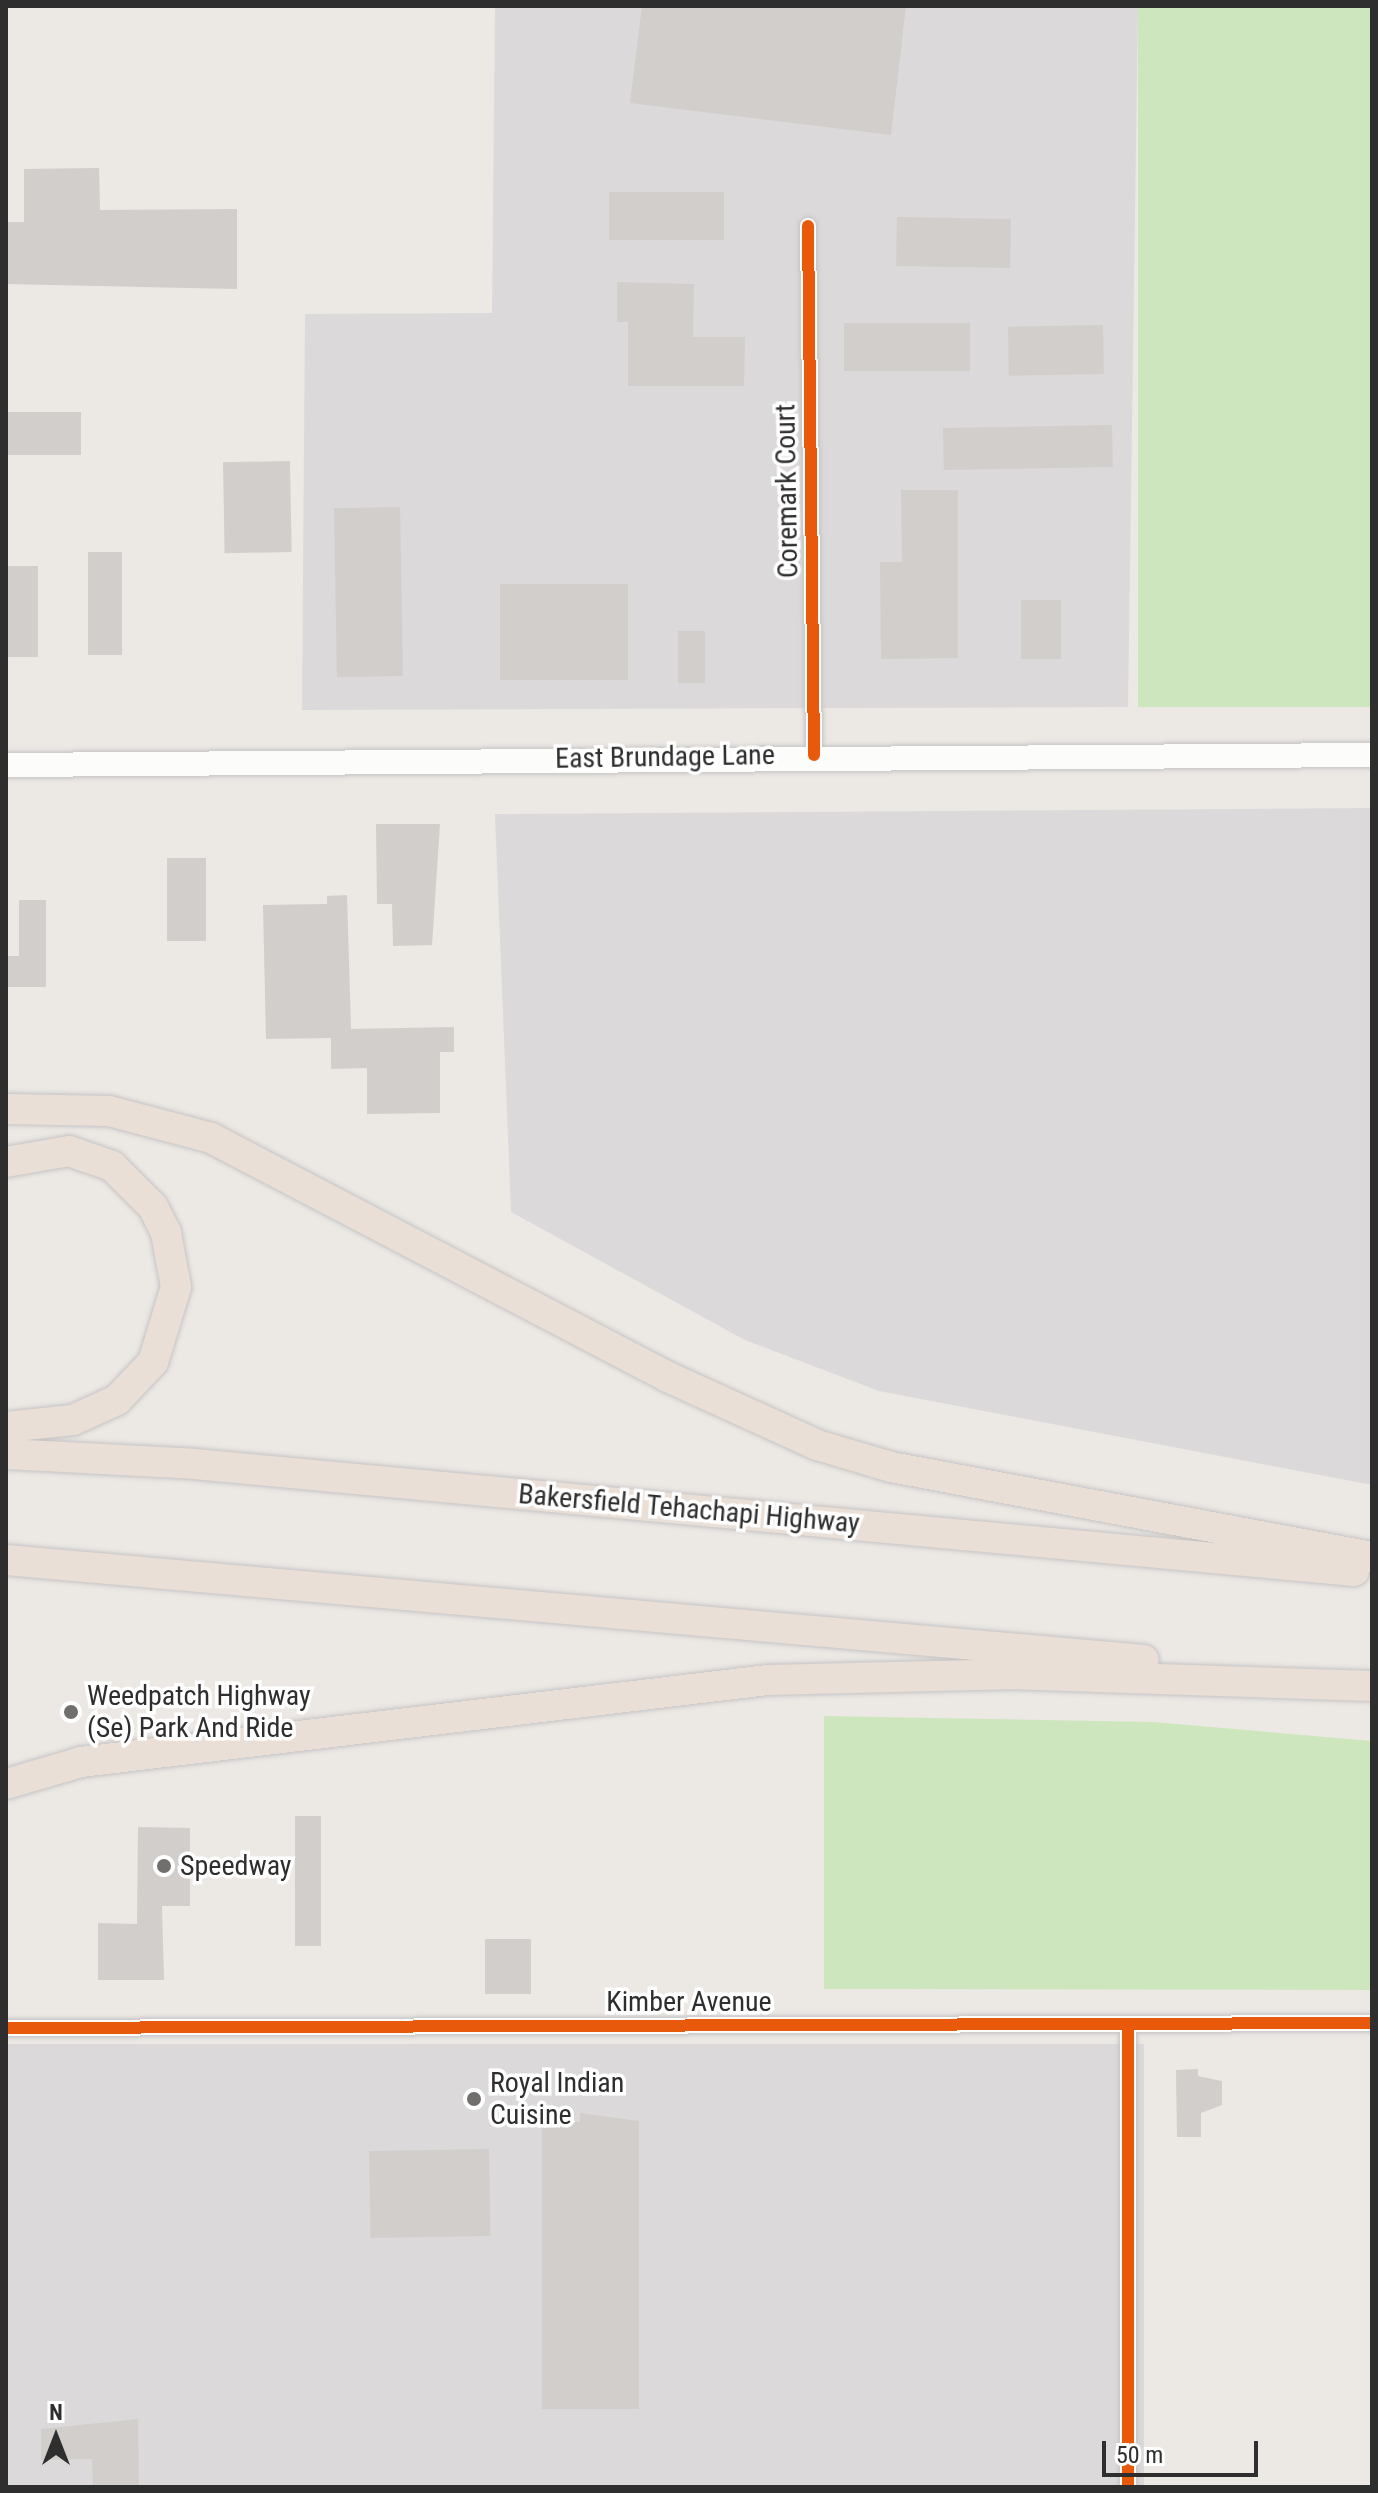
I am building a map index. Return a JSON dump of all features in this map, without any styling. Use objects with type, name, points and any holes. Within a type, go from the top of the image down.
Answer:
[{"type":"highway","points":[[9,1107],[109,1111],[211,1138],[668,1377],[817,1445],[891,1467],[1372,1557]]},
{"type":"highway","points":[[6,1162],[69,1151],[112,1166],[153,1207],[166,1233],[176,1287],[159,1350],[117,1400],[73,1420],[6,1427]]},
{"type":"highway","name":"Bakersfield Tehachapi Highway","points":[[6,1454],[194,1464],[1372,1573]]},
{"type":"highway","points":[[6,1560],[1372,1680]]},
{"type":"highway","points":[[6,1575],[198,1575]]},
{"type":"highway","points":[[6,1784],[81,1762],[768,1680],[1008,1674],[1372,1686]]},
{"type":"main road","name":"East Brundage Lane","points":[[6,765],[814,755],[1372,755]]},
{"type":"street","name":"Coremark Court","points":[[808,226],[814,755]]},
{"type":"street","name":"Kimber Avenue","points":[[6,2028],[1372,2023]]},
{"type":"street","points":[[1128,2024],[1128,2487]]},
{"type":"shaded area","points":[[495,6],[1138,6],[1128,707],[302,710],[305,314],[492,313]]},
{"type":"shaded area","points":[[1372,808],[1372,1485],[879,1391],[745,1340],[511,1212],[495,814]]},
{"type":"shaded area","points":[[6,2044],[1144,2044],[1144,2487],[6,2487]]},
{"type":"green space","points":[[1138,6],[1372,6],[1372,707],[1138,707]]},
{"type":"green space","points":[[824,1716],[1153,1722],[1372,1741],[1372,1990],[824,1989]]},
{"type":"building","points":[[642,6],[906,6],[891,135],[630,103]]},
{"type":"building","points":[[99,168],[100,210],[237,209],[237,289],[6,284],[6,222],[24,222],[24,169]]},
{"type":"building","points":[[609,192],[724,192],[724,240],[609,240]]},
{"type":"building","points":[[897,217],[1011,219],[1010,268],[896,266]]},
{"type":"building","points":[[617,282],[694,284],[693,337],[745,337],[744,386],[628,386],[628,322],[617,322]]},
{"type":"building","points":[[844,323],[970,323],[970,371],[844,371]]},
{"type":"building","points":[[1103,325],[1104,374],[1009,376],[1008,327]]},
{"type":"building","points":[[6,412],[81,412],[81,455],[6,455]]},
{"type":"building","points":[[1112,425],[1113,467],[944,470],[943,428]]},
{"type":"building","points":[[290,461],[292,552],[225,553],[223,462]]},
{"type":"building","points":[[901,490],[958,490],[958,658],[881,659],[880,562],[902,562]]},
{"type":"building","points":[[400,507],[403,676],[337,677],[334,508]]},
{"type":"building","points":[[88,552],[122,552],[122,655],[88,655]]},
{"type":"building","points":[[6,566],[38,566],[38,657],[6,657]]},
{"type":"building","points":[[500,584],[628,584],[628,680],[500,680]]},
{"type":"building","points":[[1021,600],[1061,600],[1061,659],[1021,659]]},
{"type":"building","points":[[678,631],[705,631],[705,683],[678,683]]},
{"type":"building","points":[[376,824],[440,824],[432,945],[393,946],[392,904],[377,904]]},
{"type":"building","points":[[167,858],[206,858],[206,941],[167,941]]},
{"type":"building","points":[[347,895],[351,1029],[454,1027],[454,1052],[440,1052],[440,1113],[367,1114],[367,1068],[331,1069],[331,1038],[266,1039],[263,905],[327,904],[327,896]]},
{"type":"building","points":[[19,900],[46,900],[46,987],[6,987],[6,956],[19,956]]},
{"type":"building","points":[[295,1816],[321,1816],[321,1946],[295,1946]]},
{"type":"building","points":[[138,1827],[190,1828],[190,1906],[162,1906],[164,1980],[98,1980],[98,1923],[137,1924]]},
{"type":"building","points":[[485,1939],[531,1939],[531,1994],[485,1994]]},
{"type":"building","points":[[1198,2069],[1198,2076],[1222,2081],[1222,2105],[1201,2113],[1201,2137],[1177,2137],[1176,2070]]},
{"type":"building","points":[[580,2113],[639,2121],[639,2409],[542,2409],[542,2122],[580,2122]]},
{"type":"building","points":[[489,2149],[491,2236],[371,2238],[369,2151]]},
{"type":"building","points":[[138,2419],[139,2487],[93,2487],[92,2459],[41,2460],[41,2429]]},
{"type":"cycle path","points":[[808,226],[814,755]]},
{"type":"cycle path","points":[[6,2028],[1372,2023]]},
{"type":"cycle path","points":[[1128,2024],[1128,2487]]},
{"type":"place","name":"Weedpatch Highway (Se) Park And Ride","points":[[71,1712]]},
{"type":"place","name":"Speedway","points":[[164,1866]]},
{"type":"place","name":"Royal Indian Cuisine","points":[[474,2099]]}]
